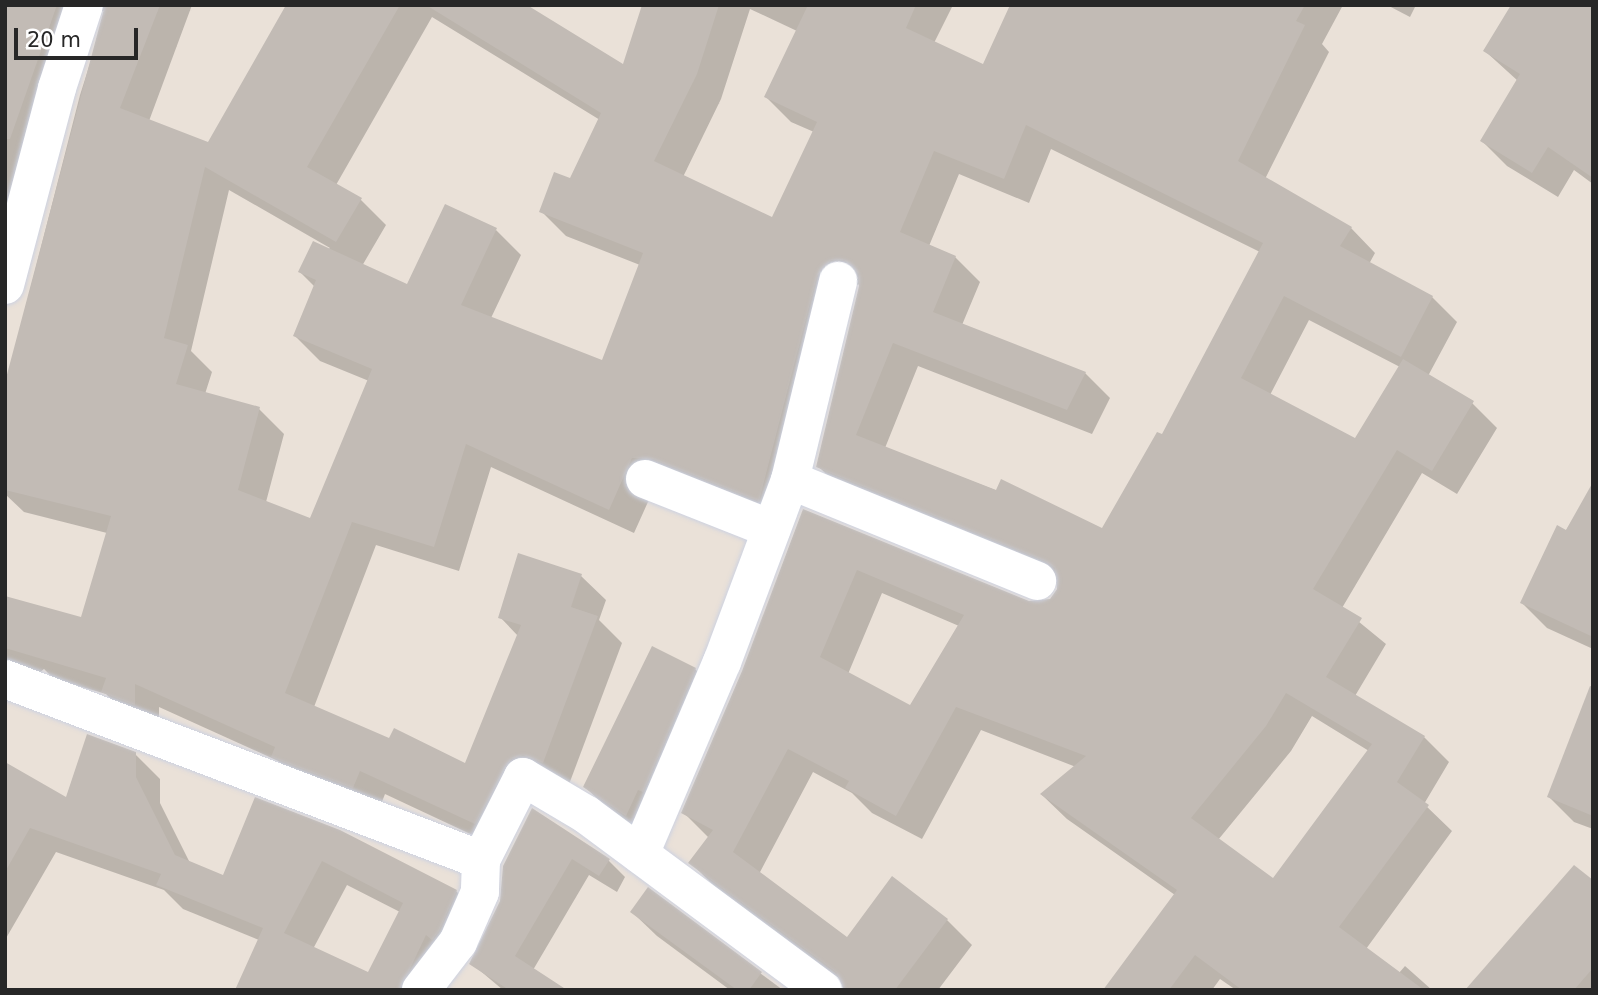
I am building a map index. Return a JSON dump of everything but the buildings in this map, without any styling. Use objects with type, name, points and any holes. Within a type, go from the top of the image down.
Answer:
[{"type":"street","points":[[5,285],[57,88],[84,5]]},
{"type":"street","points":[[640,854],[722,662],[790,480],[838,281]]},
{"type":"street","points":[[645,479],[771,529]]},
{"type":"street","points":[[790,480],[1037,581]]},
{"type":"street","points":[[5,679],[481,860]]},
{"type":"street","points":[[421,990],[458,942],[480,892],[481,860],[523,777],[587,815],[823,990]]}]
